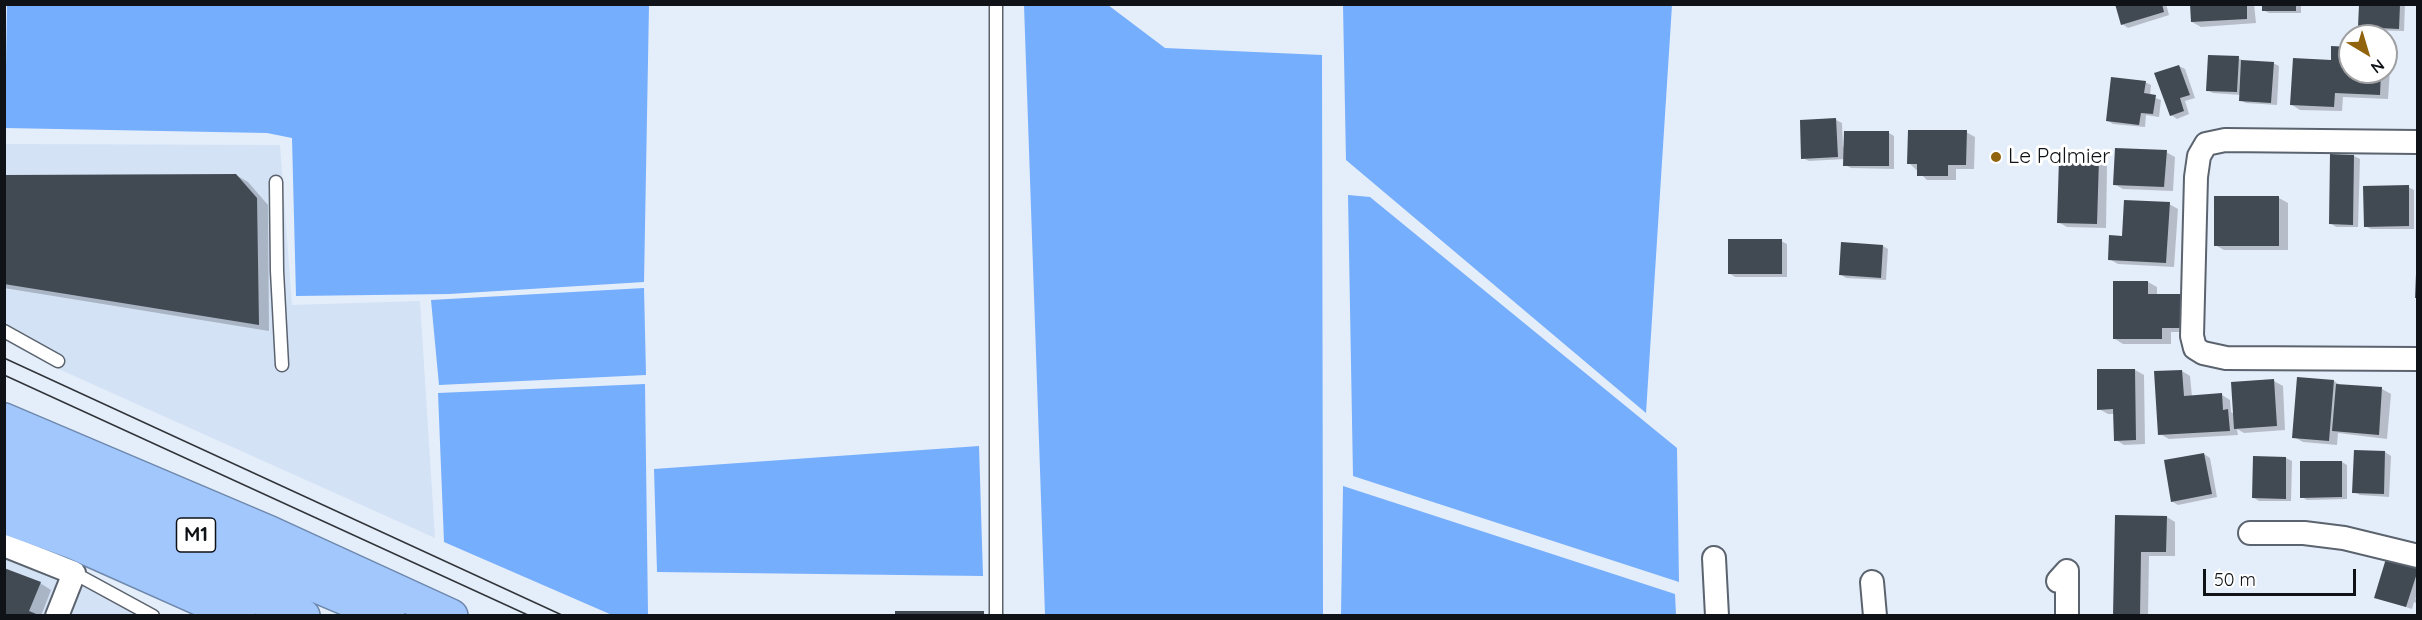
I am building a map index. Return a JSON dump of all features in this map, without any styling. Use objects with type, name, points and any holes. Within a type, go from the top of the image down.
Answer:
[{"type":"highway","points":[[4,420],[270,534],[451,615]]},
{"type":"highway","name":"M1","points":[[4,454],[388,615]]},
{"type":"highway","name":"M1","points":[[4,486],[303,615]]},
{"type":"highway","points":[[4,517],[73,542],[239,615]]},
{"type":"street","points":[[2418,142],[2225,140],[2206,144],[2199,156],[2196,177],[2192,336],[2195,348],[2203,353],[2226,358],[2418,359]]},
{"type":"street","points":[[2250,533],[2304,533],[2344,538],[2418,556]]},
{"type":"street","points":[[4,544],[74,573],[57,615]]},
{"type":"street","points":[[1714,558],[1717,615]]},
{"type":"street","points":[[2058,581],[2067,571],[2067,615]]},
{"type":"street","points":[[1872,582],[1875,615]]},
{"type":"lane","points":[[996,4],[996,615]]},
{"type":"lane","points":[[276,182],[277,271],[282,365]]},
{"type":"lane","points":[[4,331],[58,361]]},
{"type":"lane","points":[[74,573],[153,615]]},
{"type":"shaded area","points":[[7,5],[649,5],[644,282],[449,294],[296,296],[292,138],[267,133],[5,128]]},
{"type":"shaded area","points":[[1024,5],[1108,5],[1165,48],[1322,55],[1323,615],[1045,615]]},
{"type":"shaded area","points":[[1343,5],[1672,5],[1646,413],[1346,160]]},
{"type":"shaded area","points":[[4,144],[280,145],[292,305],[420,301],[435,538],[52,366],[5,341]]},
{"type":"shaded area","points":[[1348,195],[1370,197],[1677,448],[1679,582],[1353,476]]},
{"type":"shaded area","points":[[644,288],[646,375],[439,385],[431,300]]},
{"type":"shaded area","points":[[645,384],[648,615],[612,615],[444,542],[438,393]]},
{"type":"shaded area","points":[[979,446],[983,576],[657,572],[654,469]]},
{"type":"shaded area","points":[[1343,486],[1675,594],[1676,615],[1341,615]]},
{"type":"shaded area","points":[[5,549],[159,615],[5,615]]},
{"type":"building","points":[[2115,4],[2162,4],[2164,12],[2121,25]]},
{"type":"building","points":[[2190,4],[2247,4],[2247,19],[2191,22]]},
{"type":"building","points":[[2262,4],[2296,4],[2296,11],[2262,11]]},
{"type":"building","points":[[2359,5],[2400,5],[2399,29],[2398,24],[2358,24]]},
{"type":"building","points":[[2331,46],[2338,46],[2338,84],[2380,84],[2380,95],[2335,93],[2334,107],[2290,105],[2293,58],[2331,60]]},
{"type":"building","points":[[2208,55],[2239,56],[2237,92],[2206,91]]},
{"type":"building","points":[[2241,60],[2274,62],[2271,103],[2239,101]]},
{"type":"building","points":[[2179,65],[2190,95],[2180,98],[2184,111],[2170,116],[2154,73]]},
{"type":"building","points":[[2111,77],[2146,81],[2144,93],[2156,95],[2153,114],[2141,113],[2139,125],[2106,121]]},
{"type":"building","points":[[1836,118],[1838,157],[1801,159],[1800,120]]},
{"type":"building","points":[[1908,130],[1967,130],[1966,165],[1948,165],[1948,176],[1917,176],[1917,164],[1907,164]]},
{"type":"building","points":[[1844,131],[1889,131],[1889,166],[1843,166]]},
{"type":"building","points":[[2115,148],[2167,150],[2164,187],[2113,185]]},
{"type":"building","points":[[2330,154],[2354,155],[2353,225],[2329,224]]},
{"type":"building","points":[[2059,159],[2099,159],[2097,224],[2057,223]]},
{"type":"building","points":[[236,174],[257,198],[259,325],[4,284],[4,175]]},
{"type":"building","points":[[2409,185],[2409,226],[2364,227],[2363,186]]},
{"type":"building","points":[[2214,196],[2279,196],[2279,246],[2214,246]]},
{"type":"building","points":[[2124,200],[2170,202],[2166,263],[2108,260],[2109,235],[2122,236]]},
{"type":"building","points":[[1728,239],[1782,239],[1782,274],[1728,274]]},
{"type":"building","points":[[1841,242],[1883,245],[1881,278],[1839,275]]},
{"type":"building","points":[[2416,274],[2418,274],[2418,298],[2415,298]]},
{"type":"building","points":[[2113,281],[2148,281],[2148,294],[2188,294],[2188,328],[2162,328],[2162,339],[2113,339]]},
{"type":"building","points":[[2097,369],[2135,369],[2136,440],[2114,441],[2113,409],[2097,410]]},
{"type":"building","points":[[2182,370],[2184,396],[2222,393],[2223,410],[2228,409],[2230,431],[2158,435],[2154,371]]},
{"type":"building","points":[[2297,377],[2334,380],[2329,441],[2292,438]]},
{"type":"building","points":[[2274,379],[2277,426],[2234,429],[2231,382]]},
{"type":"building","points":[[2336,384],[2382,387],[2379,435],[2332,431]]},
{"type":"building","points":[[2354,450],[2385,451],[2384,494],[2352,493]]},
{"type":"building","points":[[2204,453],[2212,494],[2171,502],[2164,460]]},
{"type":"building","points":[[2253,456],[2286,457],[2286,499],[2252,498]]},
{"type":"building","points":[[2300,461],[2342,461],[2342,497],[2300,498]]},
{"type":"building","points":[[2115,515],[2167,516],[2166,552],[2141,552],[2140,616],[2113,616]]},
{"type":"building","points":[[2388,552],[2418,560],[2418,570],[2406,607],[2374,598]]},
{"type":"building","points":[[4,568],[41,582],[29,611],[41,616],[4,616]]},
{"type":"building","points":[[895,611],[984,611],[984,616],[895,616]]},
{"type":"tram line","points":[[4,358],[564,616]]},
{"type":"tram line","points":[[4,375],[530,616]]},
{"type":"place","name":"Le Palmier","points":[[1996,157]]}]
